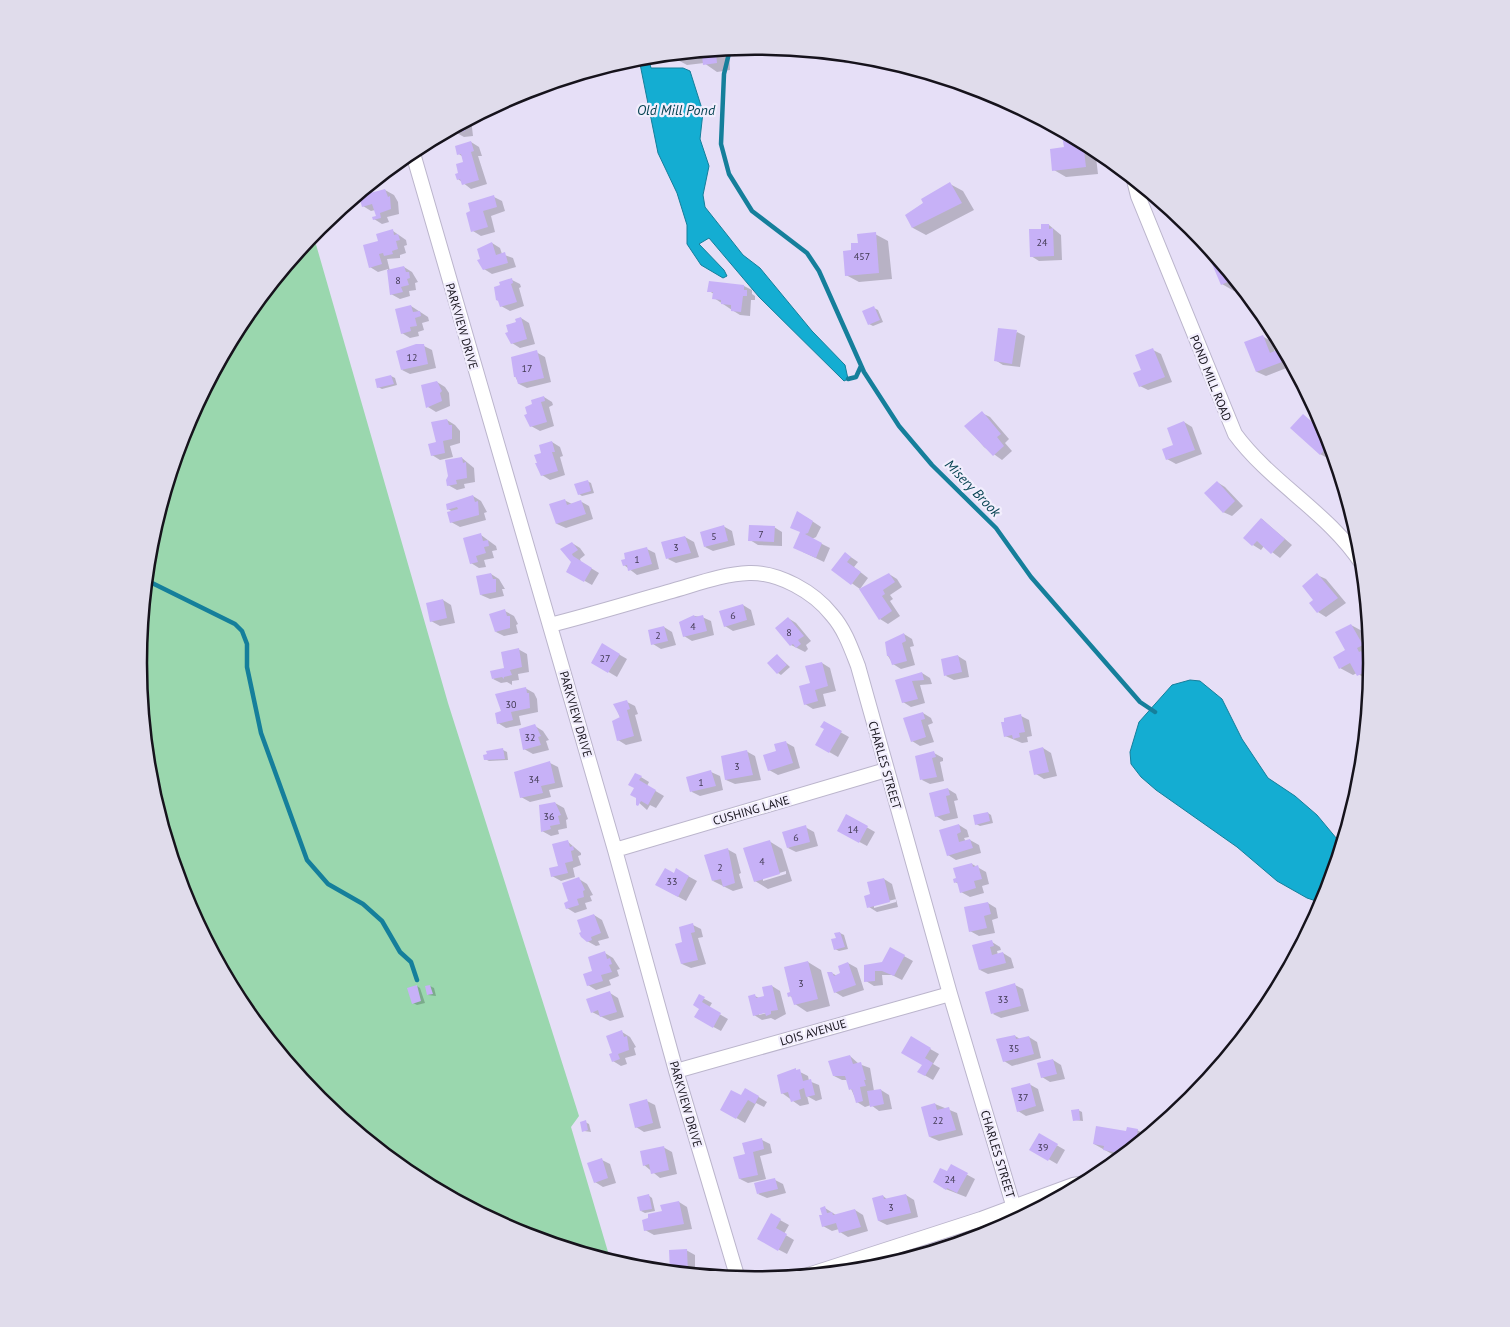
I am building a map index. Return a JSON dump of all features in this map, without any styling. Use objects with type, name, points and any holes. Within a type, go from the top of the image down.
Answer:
[{"type":"street","name":"PARKVIEW DRIVE","points":[[415,160],[615,850],[676,1071],[736,1272]]},
{"type":"street","name":"POND MILL ROAD","points":[[1138,192],[1235,434],[1249,453],[1320,518],[1353,555]]},
{"type":"street","name":"CHARLES STREET","points":[[550,625],[737,574],[751,573],[765,575],[792,584],[820,602],[832,614],[849,642],[950,994],[1014,1208]]},
{"type":"street","name":"CUSHING LANE","points":[[615,850],[886,770]]},
{"type":"street","name":"LOIS AVENUE","points":[[676,1071],[950,994]]},
{"type":"street","points":[[832,1267],[1014,1208],[1056,1192]]},
{"type":"green space","points":[[316,243],[448,703],[579,1116],[571,1127],[608,1253],[559,1240],[522,1226],[451,1190],[385,1146],[325,1094],[272,1034],[228,968],[209,933],[193,896],[167,821],[152,743],[147,664],[152,584],[167,506],[193,431],[209,394],[228,359],[272,293]]},
{"type":"water","name":"Old Mill Pond","points":[[650,65],[651,68],[683,68],[690,71],[703,112],[700,139],[709,166],[703,195],[705,207],[743,255],[760,268],[812,331],[845,365],[848,379],[844,381],[759,297],[709,238],[699,244],[724,270],[727,276],[723,278],[701,265],[687,244],[687,225],[677,193],[658,153],[640,66]]},
{"type":"water","points":[[1190,680],[1200,681],[1222,699],[1242,739],[1268,778],[1295,796],[1317,815],[1337,839],[1315,901],[1277,881],[1237,847],[1156,790],[1141,777],[1131,764],[1130,752],[1139,722],[1172,685]]},
{"type":"building","points":[[716,56],[717,63],[703,65],[702,57]]},
{"type":"building","points":[[1063,139],[1084,153],[1086,167],[1052,171],[1050,149],[1064,147]]},
{"type":"building","points":[[471,141],[474,151],[471,152],[479,180],[462,185],[460,179],[457,180],[455,174],[458,173],[456,164],[463,162],[461,154],[457,155],[455,146]]},
{"type":"building","points":[[950,182],[962,203],[912,228],[905,215],[923,203],[921,199]]},
{"type":"building","points":[[385,189],[388,197],[390,196],[391,209],[380,213],[381,218],[373,220],[372,217],[376,216],[372,204],[362,207],[360,201],[370,193]]},
{"type":"building","points":[[494,195],[497,207],[483,211],[488,227],[471,232],[466,213],[470,211],[468,203]]},
{"type":"building","points":[[1041,224],[1049,224],[1049,229],[1053,228],[1054,256],[1030,257],[1029,229],[1041,229]]},
{"type":"building","points":[[393,229],[394,235],[398,234],[400,240],[396,241],[398,249],[392,251],[393,254],[384,256],[383,253],[379,254],[382,264],[369,268],[363,245],[378,241],[376,234]]},
{"type":"building","points":[[876,232],[879,273],[845,276],[843,251],[851,250],[851,243],[858,243],[857,234]]},
{"type":"building","points":[[492,242],[496,255],[505,252],[508,263],[483,270],[477,260],[480,259],[477,249]]},
{"type":"building","points":[[1211,260],[1228,282],[1221,285]]},
{"type":"building","points":[[404,266],[406,272],[409,272],[410,278],[407,279],[409,285],[401,287],[403,292],[390,295],[387,270]]},
{"type":"building","points":[[512,278],[513,283],[511,284],[517,302],[500,307],[496,300],[494,287],[500,285],[499,282]]},
{"type":"building","points":[[709,281],[744,285],[744,290],[747,290],[747,296],[743,296],[741,312],[731,311],[731,305],[721,304],[721,300],[712,299],[713,292],[707,292]]},
{"type":"building","points":[[411,305],[413,312],[420,311],[421,316],[415,318],[417,326],[410,327],[411,331],[401,334],[395,309]]},
{"type":"building","points":[[874,306],[880,320],[868,325],[862,311]]},
{"type":"building","points":[[521,317],[527,339],[511,344],[505,333],[508,332],[506,325],[516,322],[515,319]]},
{"type":"building","points":[[998,328],[1017,330],[1012,364],[994,361]]},
{"type":"building","points":[[1263,335],[1270,353],[1277,350],[1282,362],[1256,372],[1244,342]]},
{"type":"building","points":[[416,344],[424,344],[428,364],[401,370],[396,351]]},
{"type":"building","points":[[1153,348],[1165,377],[1139,387],[1133,373],[1141,370],[1135,355]]},
{"type":"building","points":[[537,350],[544,378],[518,384],[516,377],[514,377],[511,357]]},
{"type":"building","points":[[391,375],[394,384],[377,388],[375,379]]},
{"type":"building","points":[[437,381],[442,391],[440,393],[442,401],[426,408],[421,385]]},
{"type":"building","points":[[544,396],[545,401],[541,402],[547,422],[530,427],[524,415],[527,414],[525,407],[532,404],[531,400]]},
{"type":"building","points":[[982,411],[1001,434],[997,437],[1004,446],[993,456],[964,426]]},
{"type":"building","points":[[1303,414],[1314,424],[1324,450],[1320,455],[1290,428]]},
{"type":"building","points":[[447,419],[449,425],[452,425],[452,439],[443,441],[445,453],[431,456],[428,444],[436,442],[431,422]]},
{"type":"building","points":[[1184,421],[1195,450],[1166,460],[1162,449],[1173,445],[1167,428]]},
{"type":"building","points":[[552,441],[555,452],[552,452],[558,471],[541,476],[535,463],[537,463],[534,455],[541,453],[539,445]]},
{"type":"building","points":[[462,457],[463,463],[466,462],[467,478],[456,480],[457,484],[447,486],[446,480],[448,476],[445,460]]},
{"type":"building","points":[[588,480],[591,491],[578,495],[574,484]]},
{"type":"building","points":[[1217,481],[1235,501],[1223,513],[1204,493]]},
{"type":"building","points":[[473,495],[475,502],[478,501],[479,515],[450,523],[447,512],[458,509],[457,507],[447,510],[446,504]]},
{"type":"building","points":[[565,499],[567,505],[581,500],[586,514],[556,524],[549,504]]},
{"type":"building","points":[[797,511],[813,521],[808,533],[805,534],[822,543],[816,558],[793,548],[800,532],[790,528]]},
{"type":"building","points":[[1261,518],[1285,539],[1271,554],[1257,541],[1252,546],[1243,538]]},
{"type":"building","points":[[724,525],[728,541],[704,547],[700,532]]},
{"type":"building","points":[[749,525],[775,526],[774,542],[748,541]]},
{"type":"building","points":[[481,533],[483,541],[488,540],[489,546],[484,547],[486,553],[476,556],[478,562],[470,564],[463,538]]},
{"type":"building","points":[[685,536],[691,553],[666,559],[661,542]]},
{"type":"building","points":[[572,542],[578,550],[572,554],[573,556],[592,568],[584,582],[566,572],[571,562],[560,549]]},
{"type":"building","points":[[647,547],[652,564],[628,571],[627,565],[623,566],[621,560],[625,559],[624,553]]},
{"type":"building","points":[[845,552],[851,557],[847,562],[861,572],[851,585],[831,570]]},
{"type":"building","points":[[491,573],[493,579],[496,579],[496,592],[480,595],[476,576]]},
{"type":"building","points":[[889,573],[895,582],[883,590],[885,594],[882,596],[892,611],[879,620],[859,589]]},
{"type":"building","points":[[1317,573],[1338,598],[1317,613],[1309,603],[1313,600],[1302,586]]},
{"type":"building","points":[[443,599],[447,618],[430,622],[426,603]]},
{"type":"building","points":[[743,604],[747,620],[724,627],[719,611]]},
{"type":"building","points":[[505,609],[507,616],[510,616],[510,628],[495,632],[489,614]]},
{"type":"building","points":[[694,615],[695,617],[703,615],[707,631],[683,637],[679,622]]},
{"type":"building","points":[[788,617],[804,636],[798,640],[801,644],[796,648],[793,644],[790,646],[775,628]]},
{"type":"building","points":[[1351,624],[1363,645],[1357,648],[1364,656],[1364,673],[1357,676],[1350,663],[1339,669],[1333,657],[1345,650],[1335,632]]},
{"type":"building","points":[[664,626],[668,641],[651,645],[648,630]]},
{"type":"building","points":[[904,633],[906,641],[902,643],[907,661],[892,665],[889,656],[887,656],[885,642]]},
{"type":"building","points":[[602,643],[620,654],[608,673],[591,663]]},
{"type":"building","points":[[519,648],[522,667],[510,670],[512,675],[504,677],[504,679],[502,677],[492,679],[490,671],[504,668],[501,652]]},
{"type":"building","points":[[777,654],[787,665],[777,674],[767,663]]},
{"type":"building","points":[[958,655],[962,672],[944,676],[941,659]]},
{"type":"building","points":[[822,662],[828,686],[815,690],[818,701],[804,705],[799,686],[810,683],[805,666]]},
{"type":"building","points":[[922,672],[924,680],[912,681],[918,699],[902,703],[895,680]]},
{"type":"building","points":[[526,687],[527,693],[529,693],[530,708],[511,712],[513,720],[497,724],[495,713],[501,711],[495,694]]},
{"type":"building","points":[[627,700],[630,709],[627,710],[634,736],[617,741],[612,721],[620,717],[613,704]]},
{"type":"building","points":[[923,712],[925,719],[921,720],[926,737],[911,742],[903,718]]},
{"type":"building","points":[[1021,714],[1025,732],[1019,733],[1020,737],[1013,739],[1012,735],[1004,737],[1001,722],[1004,722],[1004,718]]},
{"type":"building","points":[[824,721],[842,731],[829,753],[815,745],[824,729],[820,727]]},
{"type":"building","points":[[535,724],[541,736],[538,737],[541,745],[523,750],[519,729]]},
{"type":"building","points":[[786,741],[793,763],[768,771],[763,755],[776,751],[774,744]]},
{"type":"building","points":[[1043,747],[1049,772],[1034,775],[1029,751]]},
{"type":"building","points":[[503,748],[505,759],[484,760],[483,755],[487,754],[486,751]]},
{"type":"building","points":[[747,750],[753,775],[725,780],[721,756]]},
{"type":"building","points":[[934,751],[936,757],[932,758],[937,777],[920,780],[915,756]]},
{"type":"building","points":[[550,761],[555,783],[541,786],[543,793],[520,798],[514,772]]},
{"type":"building","points":[[711,770],[716,786],[690,792],[686,777]]},
{"type":"building","points":[[635,773],[642,776],[639,780],[656,790],[648,805],[641,801],[638,806],[636,805],[636,798],[630,795],[634,788],[628,785]]},
{"type":"building","points":[[948,788],[950,795],[946,796],[950,813],[935,817],[929,793]]},
{"type":"building","points":[[555,802],[561,815],[558,816],[560,824],[550,826],[551,829],[541,832],[539,805]]},
{"type":"building","points":[[988,812],[990,821],[975,825],[973,815]]},
{"type":"building","points":[[846,814],[868,826],[859,843],[837,831]]},
{"type":"building","points":[[959,824],[961,832],[957,834],[959,842],[970,839],[973,848],[947,856],[939,830]]},
{"type":"building","points":[[806,825],[810,842],[787,848],[782,832]]},
{"type":"building","points":[[568,840],[570,847],[573,846],[574,850],[571,851],[573,861],[565,863],[568,873],[551,877],[549,868],[558,866],[552,844]]},
{"type":"building","points":[[770,840],[780,874],[754,882],[743,848]]},
{"type":"building","points":[[728,848],[735,883],[723,887],[721,879],[712,881],[704,855]]},
{"type":"building","points":[[972,863],[973,867],[978,865],[982,879],[974,881],[976,888],[960,893],[957,882],[954,883],[953,879],[956,878],[953,868]]},
{"type":"building","points":[[665,868],[674,873],[676,868],[689,876],[678,897],[655,885]]},
{"type":"building","points":[[579,877],[585,890],[583,891],[584,897],[577,899],[579,905],[566,909],[564,903],[568,901],[562,883]]},
{"type":"building","points":[[884,878],[890,902],[867,908],[864,896],[870,894],[867,882]]},
{"type":"building","points":[[988,902],[991,914],[984,916],[987,928],[969,932],[964,907]]},
{"type":"building","points":[[594,914],[601,933],[591,937],[592,940],[587,942],[579,933],[581,932],[577,920]]},
{"type":"building","points":[[693,923],[695,932],[691,933],[698,960],[681,964],[675,944],[682,942],[679,927]]},
{"type":"building","points":[[840,932],[845,947],[834,950],[831,939],[836,938],[834,933]]},
{"type":"building","points":[[992,940],[994,946],[990,947],[992,955],[1003,952],[1006,963],[979,970],[972,945]]},
{"type":"building","points":[[890,947],[905,955],[894,976],[882,971],[875,971],[875,981],[864,982],[864,965],[882,962]]},
{"type":"building","points":[[605,951],[607,959],[610,958],[612,964],[609,965],[612,972],[601,975],[603,981],[587,986],[583,974],[592,971],[588,957]]},
{"type":"building","points":[[808,961],[818,999],[794,1005],[791,996],[788,997],[787,993],[790,992],[784,967]]},
{"type":"building","points":[[848,962],[856,985],[834,993],[827,972],[832,972],[834,976],[840,973],[838,966]]},
{"type":"building","points":[[1015,983],[1021,1006],[991,1014],[985,992]]},
{"type":"building","points":[[417,985],[421,1001],[412,1004],[407,988]]},
{"type":"building","points":[[430,985],[433,994],[427,995],[425,986]]},
{"type":"building","points":[[772,985],[778,1010],[771,1011],[771,1014],[766,1016],[765,1013],[753,1016],[748,996],[755,994],[756,998],[764,996],[762,987]]},
{"type":"building","points":[[610,991],[617,1012],[600,1017],[598,1010],[591,1013],[586,999]]},
{"type":"building","points":[[699,994],[705,997],[702,1002],[721,1013],[713,1028],[694,1017],[699,1009],[693,1005]]},
{"type":"building","points":[[622,1030],[624,1037],[627,1036],[629,1050],[618,1054],[620,1059],[612,1062],[609,1054],[612,1053],[606,1036]]},
{"type":"building","points":[[1015,1035],[1016,1039],[1029,1036],[1034,1054],[1003,1062],[996,1039]]},
{"type":"building","points":[[911,1036],[931,1048],[925,1058],[933,1063],[925,1076],[917,1072],[922,1065],[901,1053]]},
{"type":"building","points":[[850,1055],[853,1064],[861,1062],[866,1080],[864,1080],[866,1086],[860,1087],[863,1101],[856,1103],[852,1089],[849,1090],[845,1076],[833,1076],[828,1061]]},
{"type":"building","points":[[1053,1059],[1057,1074],[1041,1078],[1037,1063]]},
{"type":"building","points":[[796,1068],[796,1070],[800,1069],[803,1081],[811,1079],[815,1095],[806,1097],[804,1088],[799,1090],[801,1099],[791,1102],[788,1092],[781,1094],[777,1075]]},
{"type":"building","points":[[1030,1083],[1036,1106],[1017,1112],[1011,1088]]},
{"type":"building","points":[[745,1088],[759,1096],[755,1104],[748,1100],[736,1119],[720,1110],[731,1090],[741,1095]]},
{"type":"building","points":[[881,1089],[884,1104],[870,1107],[867,1091]]},
{"type":"building","points":[[647,1099],[653,1123],[635,1128],[629,1104]]},
{"type":"building","points":[[935,1103],[937,1110],[949,1107],[956,1130],[929,1137],[921,1107]]},
{"type":"building","points":[[1079,1109],[1080,1120],[1073,1121],[1071,1110]]},
{"type":"building","points":[[586,1120],[588,1130],[582,1132],[580,1122]]},
{"type":"building","points":[[1096,1126],[1126,1131],[1127,1127],[1138,1129],[1137,1137],[1116,1152],[1103,1150],[1104,1146],[1093,1144]]},
{"type":"building","points":[[1039,1133],[1058,1144],[1048,1161],[1029,1150]]},
{"type":"building","points":[[762,1138],[764,1149],[753,1152],[758,1175],[739,1179],[733,1157],[745,1154],[742,1143]]},
{"type":"building","points":[[664,1146],[669,1170],[651,1174],[649,1164],[643,1166],[640,1151]]},
{"type":"building","points":[[602,1158],[608,1178],[594,1183],[587,1163]]},
{"type":"building","points":[[951,1164],[968,1173],[957,1193],[947,1188],[946,1190],[933,1182],[940,1168],[947,1171]]},
{"type":"building","points":[[775,1178],[778,1189],[757,1194],[754,1183]]},
{"type":"building","points":[[649,1194],[652,1209],[640,1211],[637,1197]]},
{"type":"building","points":[[906,1194],[911,1213],[878,1221],[872,1198],[883,1195],[884,1199]]},
{"type":"building","points":[[679,1201],[684,1224],[644,1231],[642,1220],[648,1218],[648,1214],[662,1211],[660,1205]]},
{"type":"building","points":[[825,1206],[827,1213],[832,1212],[833,1215],[855,1209],[861,1227],[839,1233],[836,1223],[822,1227],[819,1215],[822,1215],[820,1208]]},
{"type":"building","points":[[771,1213],[781,1219],[776,1228],[787,1234],[778,1251],[757,1239]]},
{"type":"building","points":[[687,1249],[688,1268],[670,1266],[669,1250]]},
{"type":"waterway","name":"Misery Brook","points":[[728,56],[724,74],[721,144],[729,174],[752,211],[807,253],[819,271],[864,372],[899,426],[932,465],[996,528],[1031,577],[1140,702],[1155,712]]},
{"type":"waterway","points":[[848,379],[856,377],[861,366]]},
{"type":"waterway","points":[[152,583],[235,624],[242,631],[247,644],[247,667],[261,733],[307,860],[328,884],[363,904],[382,921],[400,952],[411,962],[417,980]]}]
